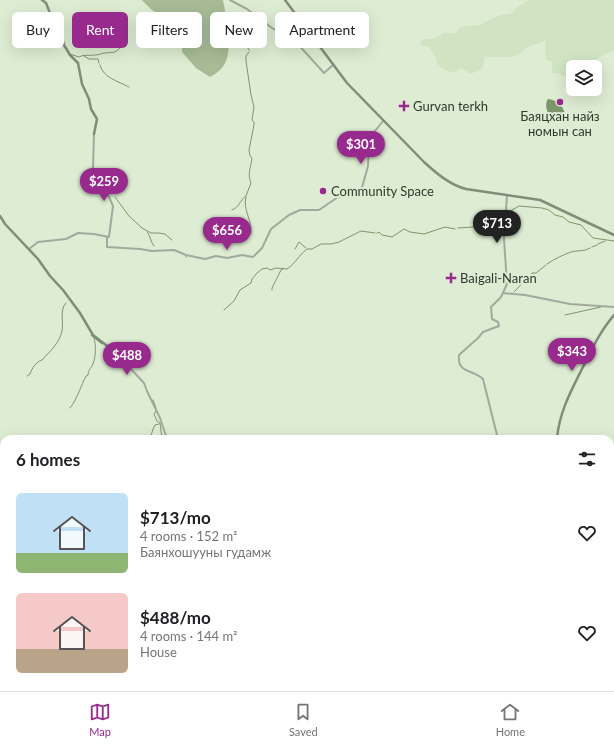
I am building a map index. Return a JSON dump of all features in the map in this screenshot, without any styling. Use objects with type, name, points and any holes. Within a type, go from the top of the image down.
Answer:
[{"type":"main road","points":[[42,0],[46,3],[52,18],[60,30],[64,45],[70,55],[78,62],[82,84],[89,99],[91,109],[97,119],[94,134]]},
{"type":"main road","points":[[285,0],[349,85],[428,166],[453,184],[468,190],[540,200],[614,235]]},
{"type":"main road","points":[[0,216],[5,224],[29,249],[73,303],[93,335],[115,352]]},
{"type":"main road","points":[[557,435],[560,416],[569,395],[595,342],[604,327],[614,315]]},
{"type":"street","points":[[230,0],[247,9],[270,27],[296,42],[324,73],[333,65]]},
{"type":"street","points":[[94,134],[93,168],[100,177],[113,206],[109,236],[107,237],[107,246],[152,251],[174,250],[186,255],[205,259],[216,256],[227,258],[242,255],[254,256],[262,248],[271,229],[297,211],[321,209],[338,197],[361,191],[368,166],[369,142],[383,121]]},
{"type":"street","points":[[497,435],[484,379],[462,368],[459,365],[459,355],[483,332],[499,326],[498,322],[492,320],[491,307],[505,292],[507,274],[504,251],[507,195]]},
{"type":"street","points":[[29,249],[32,245],[38,242],[64,239],[78,233],[107,237]]},
{"type":"street","points":[[505,292],[570,304],[614,307]]},
{"type":"street","points":[[115,352],[144,383],[160,418],[166,435]]},
{"type":"shaded area","points":[[142,0],[223,0],[225,12],[210,12],[210,48],[229,48],[225,64],[220,70],[210,77],[196,68],[182,52],[182,48],[202,48],[202,12],[156,12],[147,6]]},
{"type":"shaded area","points":[[529,0],[614,0],[614,50],[596,60],[566,60],[566,76],[559,73],[552,73],[552,61],[546,60],[545,41],[527,47],[518,55],[509,57],[485,57],[482,69],[473,73],[469,73],[463,69],[459,69],[455,72],[447,71],[437,64],[436,57],[429,47],[421,45],[421,40],[436,38],[444,33],[455,33],[461,27],[480,25],[497,16],[513,13],[515,9]]},
{"type":"shaded area","points":[[548,99],[559,103],[565,113],[562,120],[559,121],[551,118],[546,108]]},
{"type":"waterway","points":[[70,54],[79,57],[85,55],[96,55],[115,52],[120,48]]},
{"type":"waterway","points":[[232,210],[236,208],[246,196],[251,183],[249,174],[252,158],[249,150],[254,125],[252,120],[254,107],[246,61],[246,56],[249,52]]},
{"type":"waterway","points":[[84,56],[89,59],[98,59],[99,63]]},
{"type":"waterway","points":[[100,65],[104,73],[129,87]]},
{"type":"waterway","points":[[115,197],[129,216],[142,228],[151,233],[165,234],[172,240]]},
{"type":"waterway","points":[[246,197],[245,206],[251,234]]},
{"type":"waterway","points":[[507,213],[519,206],[542,208],[549,210],[555,215],[563,217],[569,222],[581,225],[593,238],[614,241]]},
{"type":"waterway","points":[[458,228],[473,227],[478,222],[495,220],[504,214]]},
{"type":"waterway","points":[[377,233],[379,232],[382,235],[392,237],[404,229],[410,232],[424,234],[445,227],[455,229]]},
{"type":"waterway","points":[[224,310],[234,301],[240,290],[251,283],[252,279],[262,269],[287,269],[307,249],[312,249],[321,244],[339,242],[361,231],[375,233]]},
{"type":"waterway","points":[[147,232],[154,246]]},
{"type":"waterway","points":[[598,244],[605,241]]},
{"type":"waterway","points":[[295,249],[299,242],[306,248]]},
{"type":"waterway","points":[[592,247],[597,245]]},
{"type":"waterway","points":[[547,264],[571,252],[590,248]]},
{"type":"waterway","points":[[514,292],[532,273],[536,273],[546,265]]},
{"type":"waterway","points":[[272,290],[281,270],[283,269]]},
{"type":"waterway","points":[[27,376],[30,374],[34,366],[42,360],[59,340],[62,331],[63,309],[66,303]]},
{"type":"waterway","points":[[565,315],[601,307]]},
{"type":"waterway","points":[[92,335],[102,343]]},
{"type":"waterway","points":[[70,408],[93,364],[95,358],[94,338]]},
{"type":"waterway","points":[[153,400],[156,408]]},
{"type":"waterway","points":[[156,411],[154,414],[157,421],[160,423],[162,435]]},
{"type":"waterway","points":[[151,435],[155,425],[159,424]]},
{"type":"place","name":"Баяцхан найз номын сан","points":[[560,102]]},
{"type":"place","name":"Gurvan terkh","points":[[404,106]]},
{"type":"place","name":"Community Space","points":[[323,191]]},
{"type":"place","name":"Baigali-Naran","points":[[451,278]]}]
